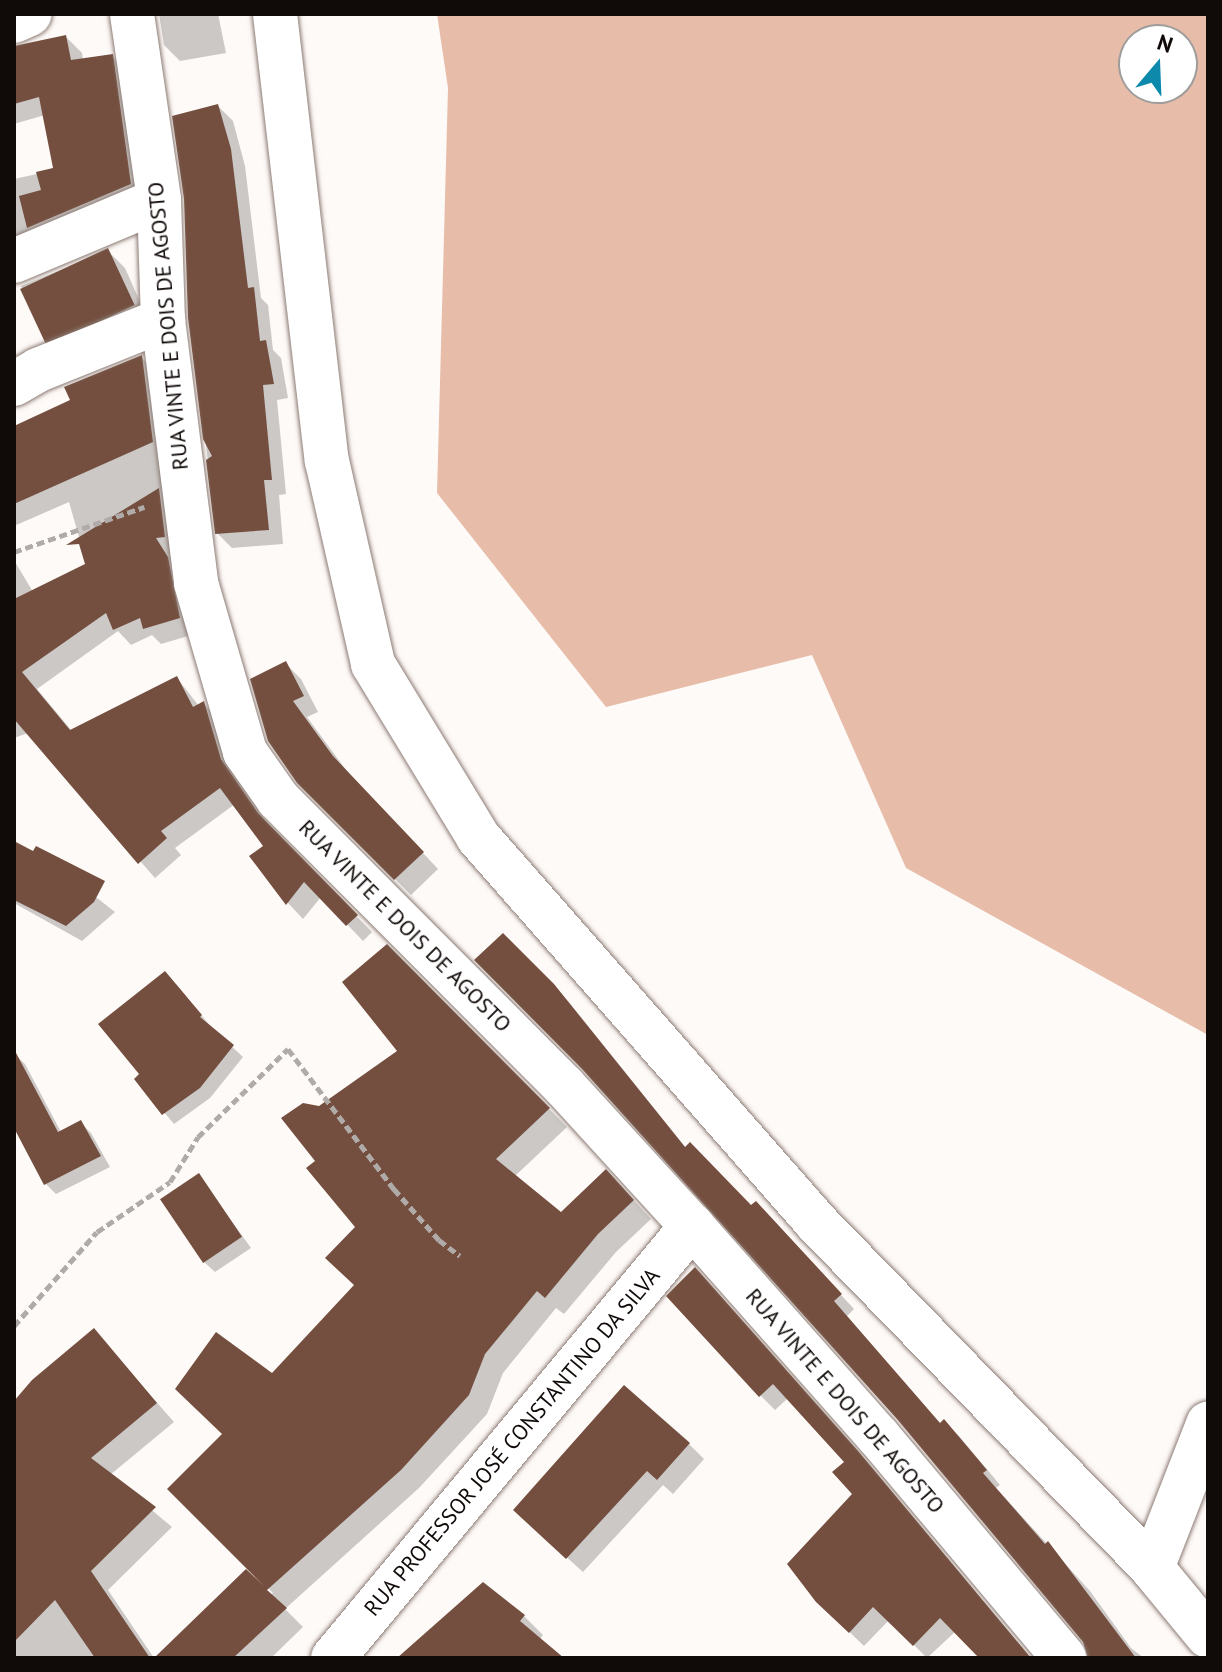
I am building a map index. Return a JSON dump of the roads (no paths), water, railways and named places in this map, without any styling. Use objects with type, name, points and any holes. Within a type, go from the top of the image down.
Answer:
[{"type":"street","points":[[14,21],[30,14]]},
{"type":"street","name":"RUA VINTE E DOIS DE AGOSTO","points":[[132,14],[159,200],[163,320],[182,494],[196,583],[245,752],[278,799],[564,1086],[692,1226],[878,1436],[1064,1658]]},
{"type":"street","points":[[275,14],[327,461],[373,664],[478,837],[817,1223],[1152,1568],[1208,1636]]},
{"type":"street","points":[[14,261],[159,200]]},
{"type":"street","points":[[14,384],[38,370],[163,320]]},
{"type":"street","name":"RUA PROFESSOR JOSÉ CONSTANTINO DA SILVA","points":[[333,1658],[692,1226]]},
{"type":"street","points":[[1152,1568],[1208,1424]]}]
